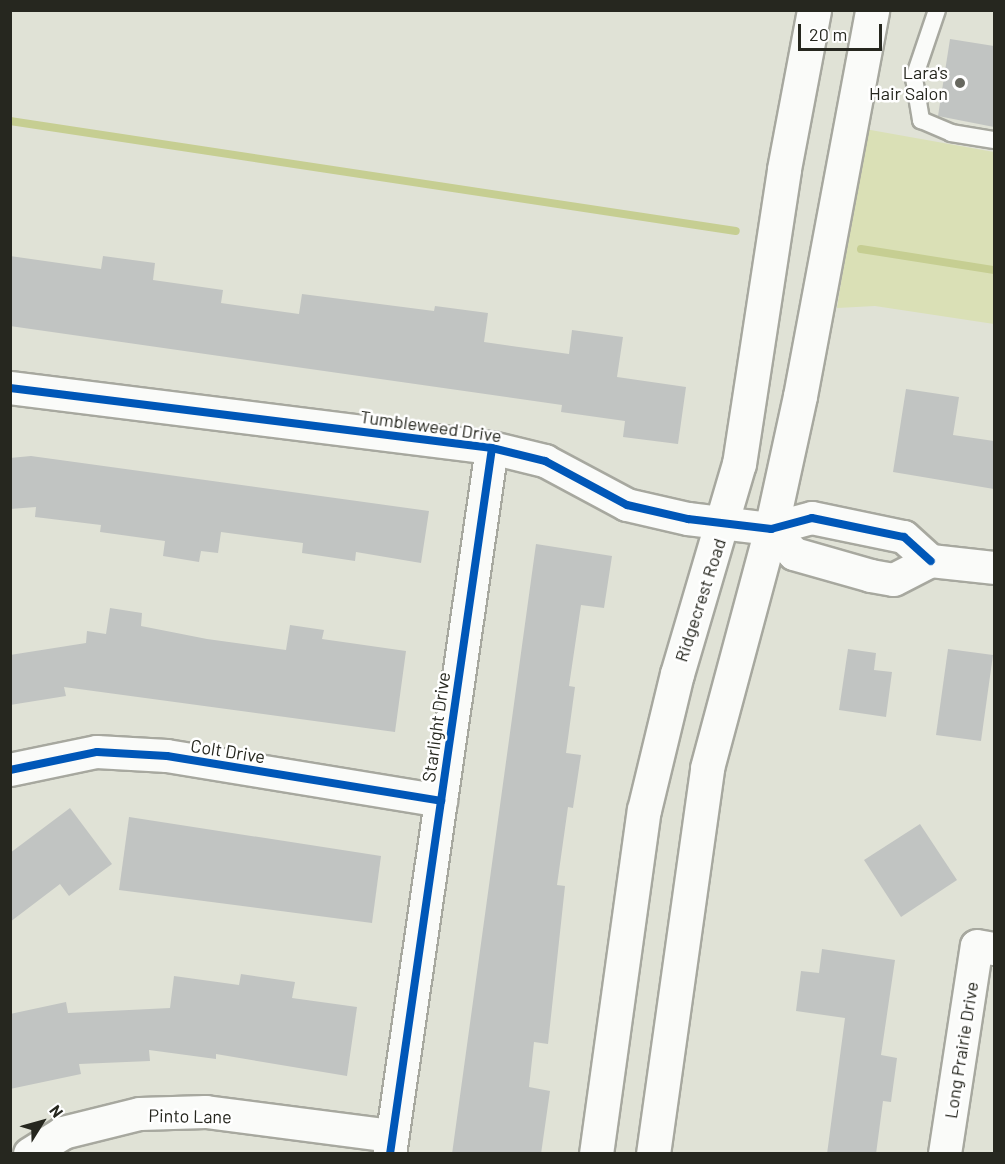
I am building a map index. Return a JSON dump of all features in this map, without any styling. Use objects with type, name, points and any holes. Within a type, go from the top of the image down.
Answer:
[{"type":"main road","name":"Ridgecrest Road","points":[[596,1154],[644,810],[677,674],[724,523],[739,464],[784,169],[814,10]]},
{"type":"main road","points":[[652,1154],[707,768],[771,529],[872,10]]},
{"type":"street","name":"Tumbleweed Drive","points":[[10,388],[492,448],[544,461],[627,505],[724,523],[771,529],[803,517],[821,519],[904,537],[931,561]]},
{"type":"street","name":"Starlight Drive","points":[[391,1145],[492,448]]},
{"type":"street","points":[[771,529],[794,554],[871,576],[894,580],[931,561],[994,568]]},
{"type":"street","name":"Colt Drive","points":[[10,770],[98,752],[167,756],[441,801]]},
{"type":"street","name":"Long Prairie Drive","points":[[945,1154],[986,947]]},
{"type":"street","name":"Pinto Lane","points":[[30,1154],[63,1133],[141,1114],[206,1112],[391,1145]]},
{"type":"lane","points":[[938,10],[914,78],[921,120],[951,133],[994,140]]},
{"type":"green space","points":[[865,129],[994,152],[994,324],[875,306],[837,308]]},
{"type":"building","points":[[950,39],[994,46],[994,127],[938,116]]},
{"type":"building","points":[[10,256],[101,269],[103,256],[155,263],[153,280],[223,290],[221,303],[299,314],[302,294],[434,311],[435,306],[488,313],[484,342],[569,354],[572,330],[623,337],[617,377],[686,387],[678,444],[623,437],[625,421],[561,412],[562,405],[10,326]]},
{"type":"building","points":[[906,389],[959,397],[953,435],[994,441],[994,489],[893,472]]},
{"type":"building","points":[[31,456],[429,511],[421,563],[356,552],[355,561],[302,553],[303,543],[221,532],[218,553],[201,551],[199,562],[163,556],[165,541],[100,532],[101,525],[35,517],[36,507],[10,509],[10,458]]},
{"type":"building","points":[[536,544],[612,556],[604,608],[581,605],[569,686],[575,687],[566,753],[581,755],[573,808],[568,807],[557,885],[565,886],[548,1044],[534,1042],[529,1087],[550,1091],[541,1154],[452,1154]]},
{"type":"building","points":[[110,608],[142,613],[141,626],[207,639],[286,650],[290,625],[324,630],[322,639],[406,651],[395,732],[64,687],[66,696],[10,705],[10,655],[86,643],[87,631],[106,634]]},
{"type":"building","points":[[848,649],[876,653],[874,670],[892,672],[886,717],[839,710]]},
{"type":"building","points":[[948,649],[993,655],[981,741],[936,735]]},
{"type":"building","points":[[70,808],[112,864],[69,896],[60,884],[10,922],[10,853]]},
{"type":"building","points":[[129,817],[381,856],[372,923],[119,890]]},
{"type":"building","points":[[920,824],[957,880],[901,917],[864,860]]},
{"type":"building","points":[[822,949],[895,960],[881,1055],[897,1058],[891,1102],[883,1101],[876,1154],[827,1154],[845,1018],[796,1011],[801,971],[819,973]]},
{"type":"building","points":[[241,974],[295,982],[292,998],[357,1007],[347,1076],[216,1054],[216,1059],[149,1050],[150,1061],[79,1064],[81,1074],[10,1089],[10,1014],[66,1002],[68,1013],[170,1008],[174,976],[239,985]]},
{"type":"waterway","points":[[10,121],[736,231]]},
{"type":"waterway","points":[[861,249],[994,270]]},
{"type":"cycle path","points":[[10,388],[492,448],[545,461],[627,505],[688,519],[771,529],[812,518],[904,537],[931,561]]},
{"type":"cycle path","points":[[390,1154],[492,448]]},
{"type":"cycle path","points":[[10,770],[97,752],[167,756],[441,801]]},
{"type":"place","name":"Lara's Hair Salon","points":[[960,83]]}]
